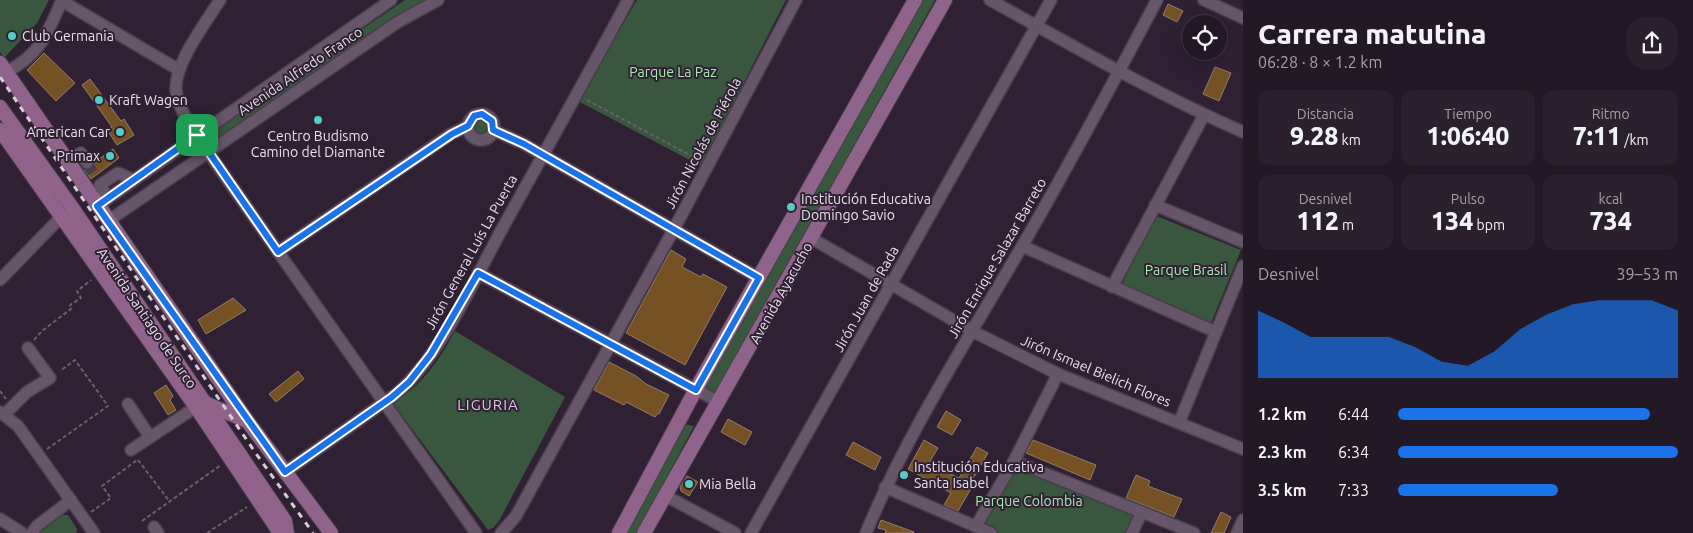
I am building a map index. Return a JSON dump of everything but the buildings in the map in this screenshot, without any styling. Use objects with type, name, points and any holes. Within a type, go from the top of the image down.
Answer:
[{"type":"main road","name":"Avenida Ayacucho","points":[[619,533],[696,390],[915,0]]},
{"type":"main road","name":"Avenida Ayacucho","points":[[644,533],[945,0]]},
{"type":"main road","name":"Avenida Santiago de Surco","points":[[3,68],[66,160],[99,201],[108,221],[248,422],[331,533]]},
{"type":"main road","name":"Avenida Santiago de Surco","points":[[0,107],[73,208],[200,405],[229,459],[280,533]]},
{"type":"main road","name":"Avenida Santiago de Surco","points":[[2,138],[285,521],[287,533]]},
{"type":"main road","points":[[200,405],[248,422]]},
{"type":"street","points":[[3,68],[27,60],[41,45],[62,0],[178,70]]},
{"type":"street","name":"Avenida Alfredo Franco","points":[[99,201],[132,181],[391,0]]},
{"type":"street","name":"Avenida Alfredo Franco","points":[[108,221],[398,22],[428,3],[438,0]]},
{"type":"street","name":"Jirón General Luís La Puerta","points":[[285,472],[384,402],[409,382],[426,362],[478,273],[628,0]]},
{"type":"street","name":"Jirón Nicolás de Piérola","points":[[501,533],[516,516],[674,230],[796,0]]},
{"type":"street","points":[[990,0],[1120,72],[1204,115],[1243,132]]},
{"type":"street","name":"Jirón Juan de Rada","points":[[751,533],[1051,0]]},
{"type":"street","name":"Jirón Enrique Salazar Barreto","points":[[866,533],[885,487],[1120,72],[1157,0]]},
{"type":"street","points":[[1204,0],[1243,18]]},
{"type":"street","points":[[214,2],[178,70],[176,80],[178,97],[197,135],[208,152],[476,533]]},
{"type":"street","points":[[278,252],[452,134],[468,126],[474,116],[482,114],[492,121],[493,130],[489,136],[481,140],[473,137],[468,126]]},
{"type":"street","points":[[1112,287],[1204,115]]},
{"type":"street","points":[[493,130],[543,155],[759,278]]},
{"type":"street","points":[[66,160],[80,153],[87,163]]},
{"type":"street","points":[[99,201],[97,181],[118,172],[132,181],[141,198]]},
{"type":"street","points":[[1155,205],[1243,242]]},
{"type":"street","points":[[0,280],[61,217]]},
{"type":"street","name":"Jirón Ismael Bielich Flores","points":[[811,238],[972,331],[1058,374],[1243,449]]},
{"type":"street","points":[[1022,246],[1216,332]]},
{"type":"street","points":[[1179,423],[1243,266]]},
{"type":"street","points":[[478,273],[719,402]]},
{"type":"street","points":[[28,348],[50,378],[27,392],[2,413],[18,426],[94,533]]},
{"type":"street","points":[[976,526],[1014,461],[1058,374]]},
{"type":"street","points":[[128,404],[150,438]]},
{"type":"street","points":[[134,455],[150,438],[200,405]]},
{"type":"street","points":[[1014,461],[1194,533]]},
{"type":"street","points":[[885,487],[991,533]]},
{"type":"street","points":[[666,496],[735,533]]},
{"type":"street","points":[[32,533],[36,526],[72,500]]},
{"type":"street","points":[[1132,533],[1142,512]]},
{"type":"street","points":[[0,519],[22,533]]},
{"type":"street","points":[[1238,533],[1243,520]]},
{"type":"path","points":[[587,100],[699,160]]},
{"type":"path","points":[[28,348],[42,331],[72,308],[70,305],[81,298],[77,291],[101,273]]},
{"type":"path","points":[[39,455],[108,406],[75,360],[50,378]]},
{"type":"path","points":[[83,518],[111,498],[102,486],[134,455],[170,502]]},
{"type":"path","points":[[142,522],[229,459]]},
{"type":"path","points":[[207,533],[257,500]]},
{"type":"green space","name":"Club Germania","points":[[0,0],[49,0],[37,23],[4,58],[0,52]]},
{"type":"green space","points":[[405,0],[425,0],[424,3],[215,142],[207,134]]},
{"type":"green space","name":"Parque La Paz","points":[[637,0],[786,0],[701,166],[578,101]]},
{"type":"green space","points":[[921,0],[935,0],[715,395],[704,389]]},
{"type":"green space","points":[[481,119],[487,121],[489,127],[487,133],[481,135],[475,133],[473,127],[475,121]]},
{"type":"green space","name":"Parque Brasil","points":[[1154,215],[1241,250],[1211,323],[1122,284]]},
{"type":"green space","points":[[455,331],[565,397],[499,521],[493,528],[488,530],[393,404],[413,388],[428,372]]},
{"type":"green space","points":[[684,424],[694,426],[637,533],[623,533]]},
{"type":"green space","name":"Parque Colombia","points":[[1014,461],[1142,512],[1132,533],[991,533],[976,526]]},
{"type":"green space","points":[[62,515],[68,515],[77,529],[76,533],[39,533]]},
{"type":"tunnel","points":[[87,163],[95,177]]},
{"type":"railway","points":[[0,77],[257,455],[313,533]]},
{"type":"place","name":"Club Germania","points":[[12,36]]},
{"type":"place","name":"Kraft Wagen","points":[[99,100]]},
{"type":"place","name":"Centro Budismo Camino del Diamante","points":[[318,120]]},
{"type":"place","name":"American Car","points":[[120,132]]},
{"type":"place","name":"Primax","points":[[110,156]]},
{"type":"place","name":"Institución Educativa Domingo Savio","points":[[791,207]]},
{"type":"place","name":"Institución Educativa Santa Isabel","points":[[904,475]]},
{"type":"place","name":"Mia Bella","points":[[689,484]]},
{"type":"district","name":"LIGURIA","points":[[488,404]]},
{"type":"route","points":[[482,114],[490,118],[493,130],[524,144],[759,278],[696,390],[478,273],[426,362],[409,382],[392,397],[285,472],[97,206],[197,135],[278,252],[452,134],[468,126],[474,116],[482,114]]}]
